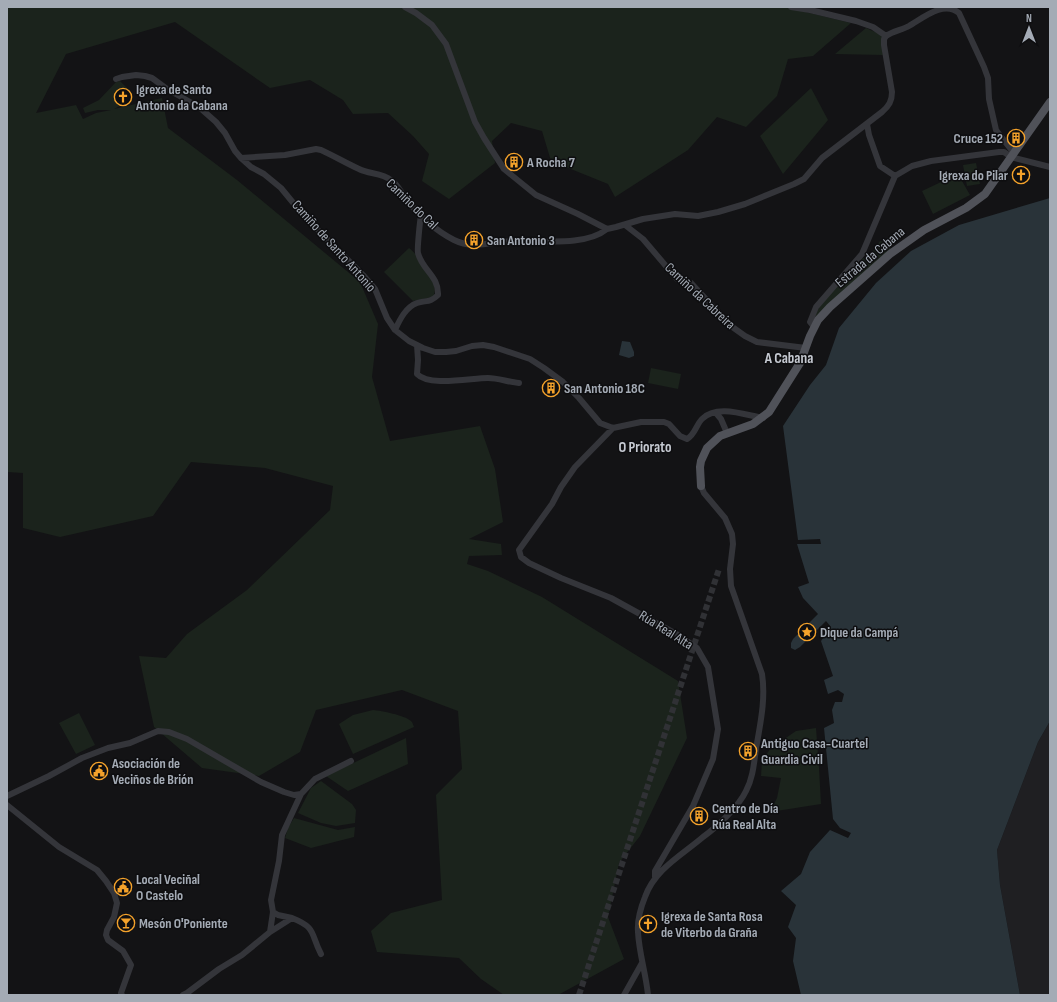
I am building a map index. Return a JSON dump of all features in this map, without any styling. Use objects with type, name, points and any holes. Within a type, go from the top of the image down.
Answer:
[{"type":"main road","name":"Estrada da Cabana","points":[[701,486],[700,467],[707,448],[715,440],[727,433],[746,428],[763,418],[773,407],[797,370],[818,320],[830,307],[890,254],[924,230],[966,208],[985,194],[1050,102]]},
{"type":"street","points":[[405,7],[432,25],[446,44],[475,122],[504,170],[536,196],[578,214],[606,229],[643,219],[675,214],[698,216],[718,212],[745,204],[804,179],[822,158],[882,112],[892,99],[884,45],[884,39],[886,36],[936,9],[950,7],[955,8],[959,13],[988,78],[989,99],[996,130],[1012,155]]},
{"type":"street","points":[[790,7],[810,10],[856,21],[873,27],[886,36]]},
{"type":"street","name":"Camiño de Santo Antonio","points":[[116,80],[122,77],[136,75],[145,76],[159,82],[167,89],[199,107],[216,122],[241,158],[251,167],[264,174],[280,188],[304,216],[363,275],[375,289],[387,318],[395,330],[409,341],[435,352],[456,351],[472,346],[488,345],[530,360],[563,382],[600,423],[613,428]]},
{"type":"street","points":[[867,124],[869,136],[880,166],[895,176]]},
{"type":"street","name":"Camiño do Cal","points":[[241,158],[286,155],[316,149],[321,150],[361,170],[391,180],[397,185],[405,198],[422,216],[443,234],[455,241],[472,245],[512,240],[576,240],[603,232],[606,229]]},
{"type":"street","points":[[814,327],[810,322],[816,306],[862,254],[895,176],[912,166],[931,161],[999,152],[1004,152],[1050,167]]},
{"type":"street","points":[[395,330],[401,316],[412,305],[419,302],[431,301],[438,295],[437,283],[423,264],[417,252],[422,216]]},
{"type":"street","name":"Camiño da Cabreira","points":[[624,225],[643,240],[677,279],[691,284],[731,326],[745,336],[757,342],[806,348]]},
{"type":"street","points":[[417,345],[417,374],[422,377],[451,381],[489,378],[518,383]]},
{"type":"street","points":[[613,428],[641,422],[664,422],[669,424],[682,438],[687,439],[692,435],[704,417],[708,415],[734,412],[763,418]]},
{"type":"street","points":[[716,413],[721,419],[727,433]]},
{"type":"street","name":"Rúa Real Alta","points":[[613,428],[575,467],[561,487],[552,504],[519,550],[521,557],[529,563],[560,578],[611,598],[678,635],[697,648],[708,667],[718,729],[713,759],[693,806],[655,871],[655,877],[649,887],[640,913],[637,931],[648,995]]},
{"type":"street","points":[[655,877],[708,833],[726,816],[744,795],[752,774],[761,719],[763,685],[762,674],[731,586],[730,569],[733,544],[732,534],[725,518],[704,493],[701,486]]},
{"type":"street","points":[[7,796],[82,758],[108,748],[130,743],[158,731],[169,732],[186,739],[261,782],[294,795],[301,794]]},
{"type":"street","points":[[270,932],[273,912],[272,900],[282,835],[301,794],[315,779],[351,761]]},
{"type":"street","points":[[7,805],[59,847],[98,870],[114,893],[117,903],[114,917],[106,935],[108,940],[123,951],[131,965],[121,993],[122,995]]},
{"type":"street","points":[[273,912],[304,923],[312,930],[321,954]]},
{"type":"street","points":[[183,995],[188,993],[219,968],[242,955],[270,932],[292,918]]},
{"type":"street","points":[[624,995],[642,963]]},
{"type":"shaded area","points":[[7,7],[785,7],[851,23],[813,56],[788,59],[777,96],[746,127],[717,117],[688,150],[615,197],[608,184],[551,161],[542,131],[511,123],[492,141],[495,163],[449,199],[422,181],[429,154],[413,136],[388,113],[353,114],[343,100],[310,80],[270,88],[175,22],[66,54],[36,113],[76,105],[83,119],[96,113],[111,110],[98,110],[85,113],[83,108],[99,100],[116,82],[120,81],[131,92],[133,99],[114,109],[162,98],[168,128],[237,180],[360,282],[378,324],[372,377],[390,441],[480,426],[495,469],[503,522],[469,539],[501,544],[502,555],[469,556],[467,564],[488,571],[542,597],[678,681],[687,738],[640,836],[619,863],[608,917],[624,959],[558,995],[504,995],[481,979],[459,958],[377,952],[371,931],[391,913],[442,900],[436,795],[462,769],[458,711],[402,690],[316,710],[300,752],[259,776],[202,768],[154,727],[139,656],[166,658],[187,634],[247,590],[330,510],[333,486],[265,468],[191,462],[153,516],[60,537],[23,528],[23,473],[7,472]]},
{"type":"shaded area","points":[[866,28],[882,35],[883,55],[835,54]]},
{"type":"shaded area","points":[[811,88],[828,120],[783,174],[760,136]]},
{"type":"shaded area","points":[[976,163],[980,184],[967,186],[963,165]]},
{"type":"shaded area","points":[[958,174],[970,195],[933,214],[922,191]]},
{"type":"shaded area","points":[[1050,198],[1050,721],[1038,742],[997,850],[1000,885],[1020,995],[801,995],[793,961],[796,938],[788,927],[796,905],[781,891],[801,874],[810,852],[830,830],[848,838],[851,833],[840,828],[833,819],[824,728],[834,723],[832,710],[835,702],[842,702],[844,694],[838,690],[828,694],[824,680],[833,676],[821,641],[831,627],[826,621],[800,647],[795,650],[791,648],[793,639],[818,614],[803,598],[798,587],[809,583],[797,544],[821,544],[820,539],[798,540],[783,426],[810,385],[826,365],[839,328],[876,283],[911,251],[959,225]]},
{"type":"shaded area","points":[[880,241],[888,243],[891,249],[815,320],[815,313],[830,293],[863,258],[867,260]]},
{"type":"shaded area","points":[[409,248],[419,257],[432,278],[435,291],[433,297],[413,301],[384,272]]},
{"type":"shaded area","points":[[622,341],[630,342],[634,356],[629,358],[619,355]]},
{"type":"shaded area","points":[[651,368],[681,374],[678,389],[648,383]]},
{"type":"shaded area","points":[[373,710],[387,712],[408,719],[413,723],[414,727],[353,754],[339,724],[353,715]]},
{"type":"shaded area","points":[[79,713],[95,745],[76,754],[59,723]]},
{"type":"shaded area","points":[[1050,721],[1050,995],[1020,995],[1000,885],[997,850],[1038,742]]},
{"type":"shaded area","points":[[816,728],[821,804],[770,812],[777,798],[781,778],[761,776],[762,760],[771,748],[796,731]]},
{"type":"shaded area","points":[[406,738],[408,764],[348,791],[326,776]]},
{"type":"shaded area","points":[[321,781],[352,804],[356,810],[355,823],[336,826],[321,823],[298,813],[311,788]]},
{"type":"shaded area","points":[[294,818],[338,830],[355,827],[354,837],[311,848],[285,838],[288,828]]},
{"type":"tunnel","points":[[579,995],[719,569]]},
{"type":"place","name":"Igrexa de Santo Antonio da Cabana","points":[[123,97]]},
{"type":"place","name":"Cruce 152","points":[[1016,138]]},
{"type":"place","name":"A Rocha 7","points":[[514,162]]},
{"type":"place","name":"Igrexa do Pilar","points":[[1021,175]]},
{"type":"place","name":"San Antonio 3","points":[[474,240]]},
{"type":"place","name":"San Antonio 18C","points":[[551,388]]},
{"type":"place","name":"Dique da Campá","points":[[807,632]]},
{"type":"place","name":"Antiguo Casa-Cuartel Guardia Civil","points":[[748,751]]},
{"type":"place","name":"Asociación de Veciños de Brión","points":[[99,771]]},
{"type":"place","name":"Centro de Día Rúa Real Alta","points":[[699,816]]},
{"type":"place","name":"Local Veciñal O Castelo","points":[[123,887]]},
{"type":"place","name":"Mesón O'Poniente","points":[[126,923]]},
{"type":"place","name":"Igrexa de Santa Rosa de Viterbo da Graña","points":[[648,924]]},
{"type":"district","name":"A Cabana","points":[[789,358]]},
{"type":"district","name":"O Priorato","points":[[645,447]]}]
